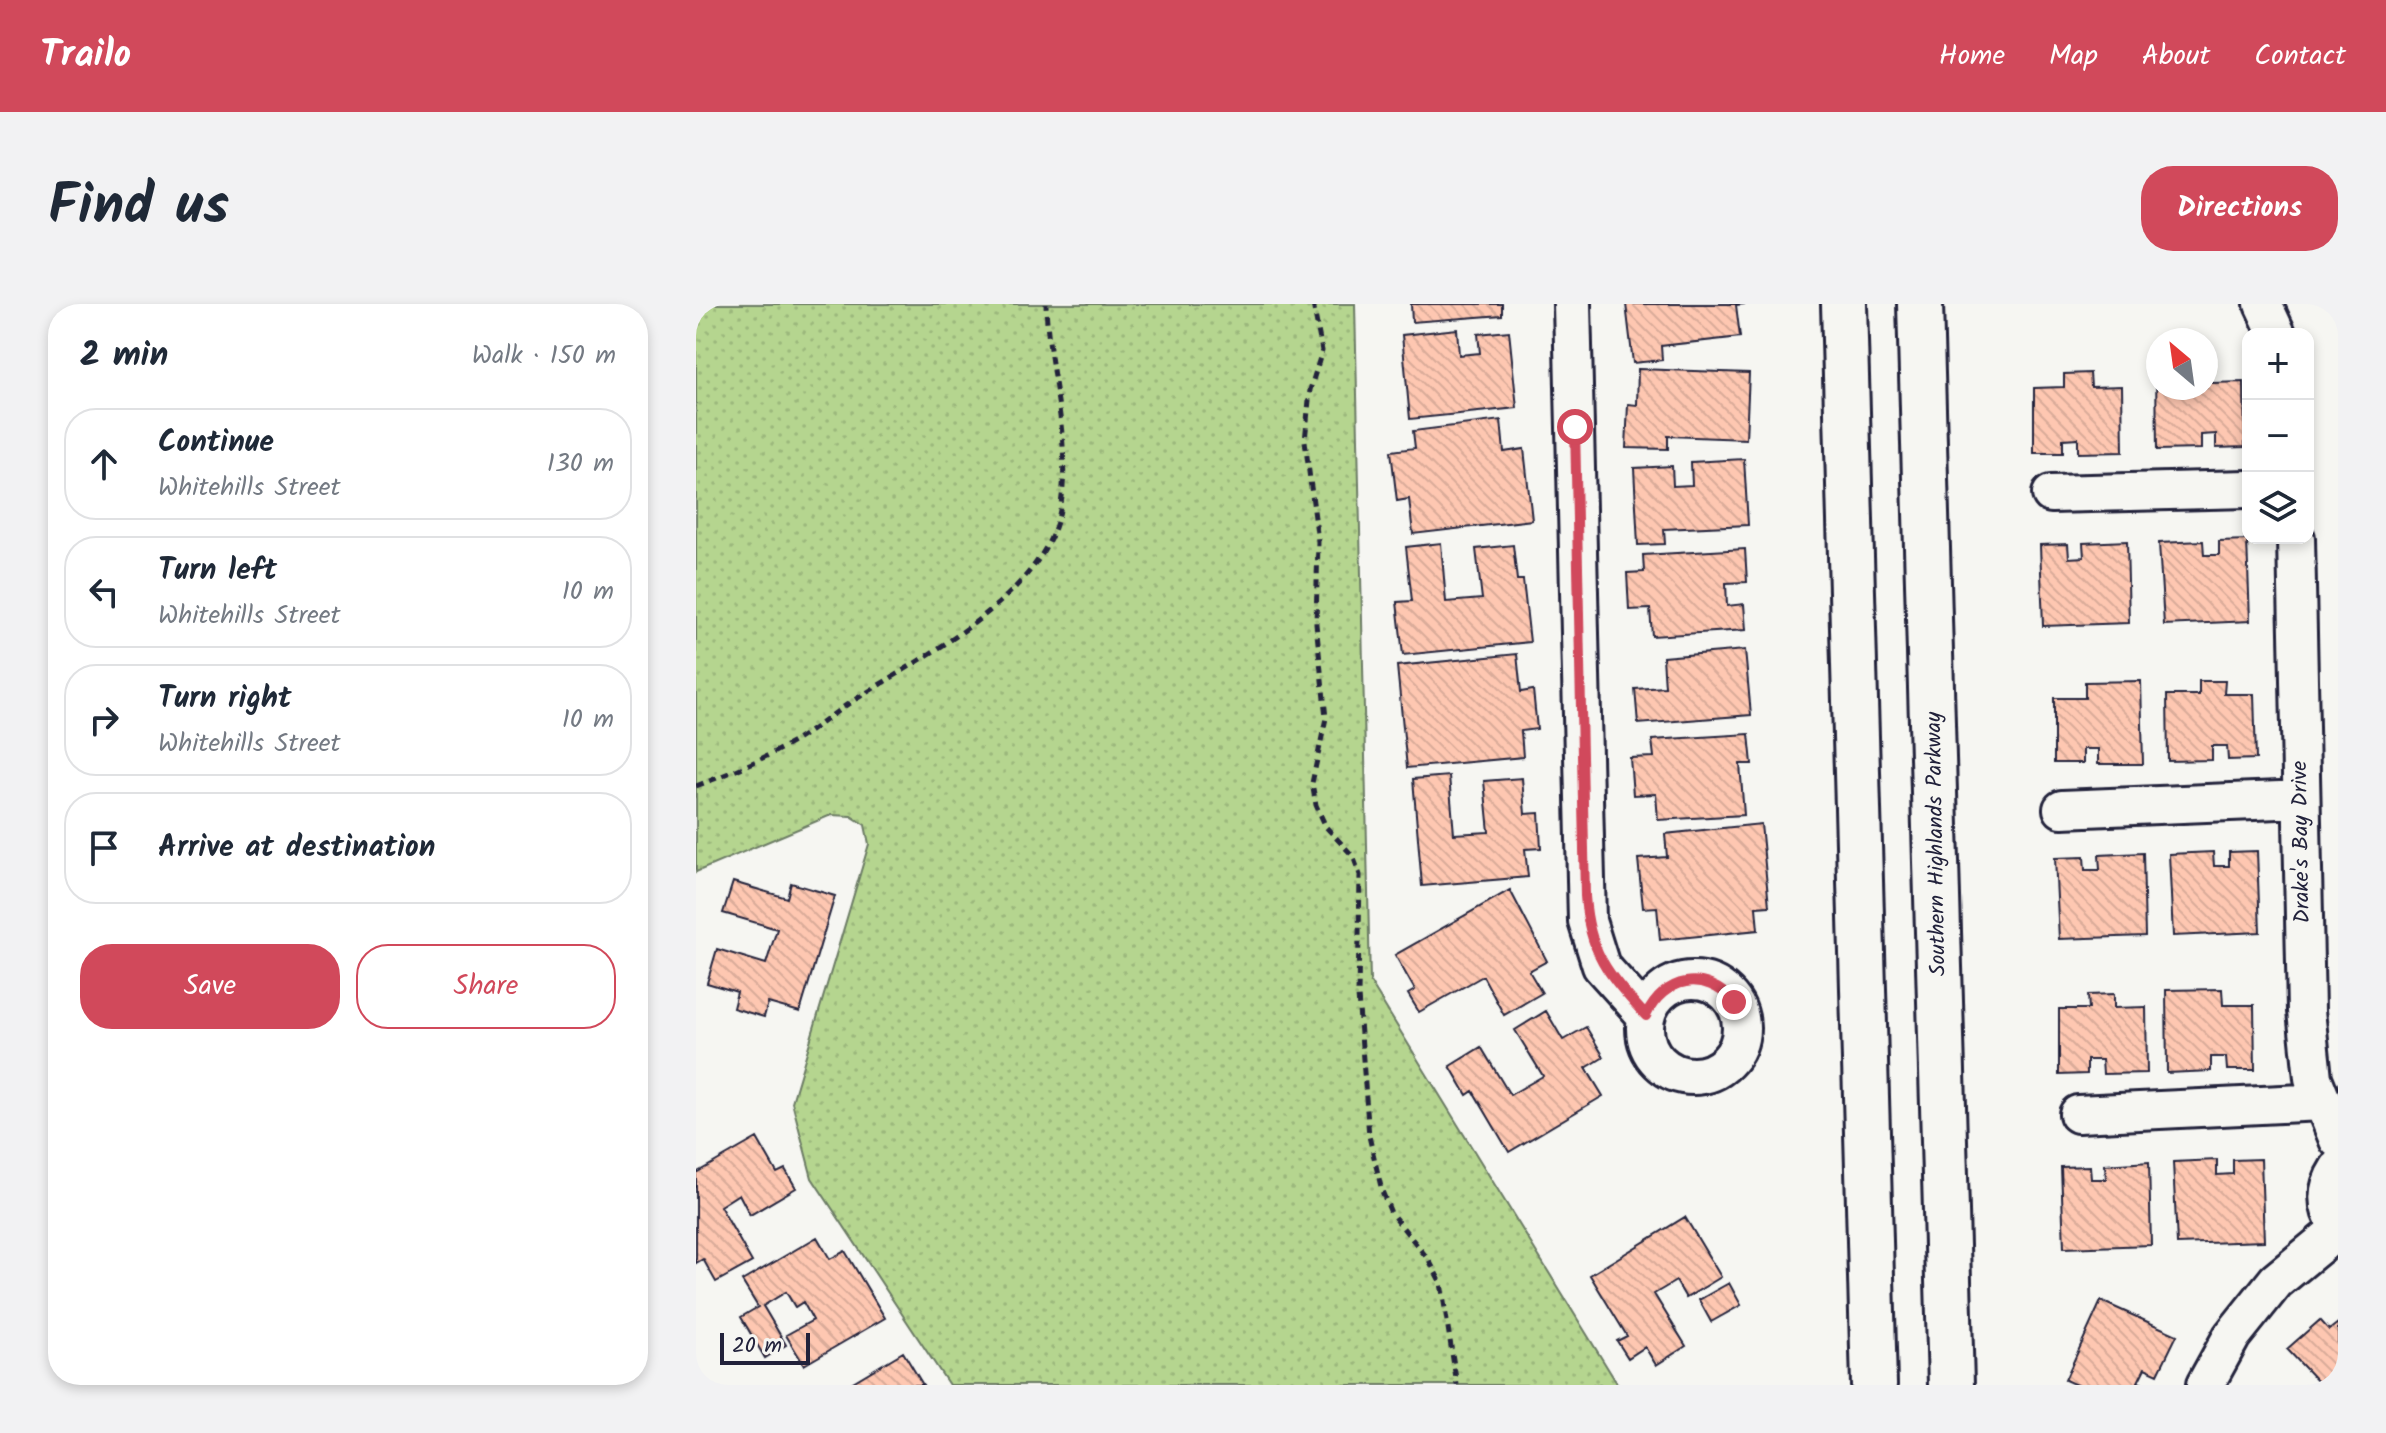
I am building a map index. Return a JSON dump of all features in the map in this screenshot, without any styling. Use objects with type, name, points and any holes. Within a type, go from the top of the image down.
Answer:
[{"type":"main road","points":[[1844,304],[1874,1385]]},
{"type":"main road","name":"Southern Highlands Parkway","points":[[1920,304],[1951,1385]]},
{"type":"street","points":[[1572,304],[1587,921],[1601,966],[1646,1016]]},
{"type":"street","points":[[2263,304],[2274,328]]},
{"type":"street","points":[[2051,494],[2242,489]]},
{"type":"street","name":"Drake's Bay Drive","points":[[2296,544],[2306,1011],[2313,1078],[2338,1140]]},
{"type":"street","points":[[2062,809],[2301,799]]},
{"type":"street","points":[[2078,1114],[2322,1102]]},
{"type":"street","points":[[2205,1385],[2232,1336],[2276,1281],[2338,1229],[2327,1200],[2330,1184],[2338,1169]]},
{"type":"path","points":[[696,786],[747,767],[797,740],[857,698],[943,648],[1007,595],[1035,562],[1060,512],[1064,466],[1063,431],[1046,304]]},
{"type":"path","points":[[1313,304],[1322,351],[1310,390],[1305,441],[1318,541],[1316,624],[1326,718],[1312,783],[1316,805],[1326,827],[1353,856],[1360,875],[1361,1065],[1369,1136],[1382,1191],[1391,1213],[1429,1260],[1441,1283],[1457,1385]]},
{"type":"green space","points":[[696,304],[1355,304],[1370,982],[1618,1385],[949,1385],[812,1178],[792,1102],[869,844],[865,825],[851,816],[831,815],[696,872]]},
{"type":"building","points":[[1411,304],[1502,304],[1502,315],[1412,322]]},
{"type":"building","points":[[1626,304],[1745,304],[1736,305],[1740,337],[1661,346],[1662,360],[1633,363]]},
{"type":"building","points":[[1457,329],[1459,355],[1480,353],[1478,334],[1509,331],[1517,408],[1410,419],[1402,335]]},
{"type":"building","points":[[1638,369],[1749,373],[1746,439],[1668,436],[1668,449],[1626,448],[1628,404],[1637,405]]},
{"type":"building","points":[[2090,373],[2091,387],[2122,386],[2123,452],[2078,453],[2078,438],[2063,439],[2063,453],[2034,453],[2034,388],[2064,387],[2064,374]]},
{"type":"building","points":[[2242,382],[2242,447],[2216,448],[2216,434],[2201,435],[2201,449],[2157,450],[2156,400],[2218,400],[2218,383]]},
{"type":"building","points":[[1501,420],[1504,452],[1524,449],[1532,520],[1413,534],[1409,499],[1397,501],[1391,451],[1415,448],[1413,431]]},
{"type":"building","points":[[1744,459],[1748,525],[1664,529],[1665,544],[1638,545],[1634,468],[1672,466],[1673,486],[1692,485],[1691,462]]},
{"type":"building","points":[[2242,540],[2242,544],[2247,544],[2250,621],[2164,625],[2159,543],[2203,541],[2204,555],[2219,555],[2219,541]]},
{"type":"building","points":[[2127,541],[2129,623],[2043,626],[2040,545],[2068,544],[2069,558],[2084,557],[2083,543]]},
{"type":"building","points":[[1441,543],[1446,602],[1482,599],[1476,549],[1513,545],[1517,580],[1523,580],[1530,642],[1403,655],[1397,602],[1412,601],[1406,547]]},
{"type":"building","points":[[1745,549],[1747,582],[1726,583],[1727,606],[1744,604],[1746,630],[1652,636],[1650,609],[1629,610],[1627,573],[1644,572],[1643,555]]},
{"type":"building","points":[[1745,650],[1751,715],[1638,724],[1635,689],[1665,687],[1663,657]]},
{"type":"building","points":[[1517,654],[1521,692],[1533,690],[1537,729],[1521,731],[1523,757],[1407,768],[1397,666]]},
{"type":"building","points":[[2141,681],[2143,764],[2098,764],[2098,749],[2083,749],[2083,763],[2054,763],[2054,698],[2085,698],[2085,682]]},
{"type":"building","points":[[2199,681],[2225,681],[2224,694],[2254,694],[2256,759],[2228,760],[2227,746],[2212,746],[2212,760],[2168,761],[2167,695],[2199,695]]},
{"type":"building","points":[[1749,734],[1752,764],[1740,764],[1744,815],[1658,820],[1656,794],[1633,795],[1630,758],[1654,757],[1652,740]]},
{"type":"building","points":[[1449,776],[1454,834],[1489,832],[1484,781],[1522,778],[1525,814],[1539,813],[1541,848],[1525,849],[1528,877],[1422,886],[1413,779]]},
{"type":"building","points":[[1761,824],[1769,906],[1756,907],[1758,930],[1660,940],[1657,907],[1643,908],[1638,859],[1667,857],[1665,834]]},
{"type":"building","points":[[2257,851],[2260,932],[2173,936],[2169,854],[2213,852],[2214,866],[2229,866],[2229,852]]},
{"type":"building","points":[[2143,853],[2145,936],[2059,939],[2055,858],[2084,857],[2085,870],[2100,870],[2099,855]]},
{"type":"building","points":[[733,882],[787,898],[791,883],[835,896],[800,1012],[768,1003],[764,1017],[733,1008],[737,992],[707,983],[717,949],[766,964],[777,929],[723,913]]},
{"type":"building","points":[[1510,890],[1547,961],[1529,971],[1542,993],[1504,1015],[1483,976],[1419,1012],[1408,994],[1415,990],[1395,955]]},
{"type":"building","points":[[2222,989],[2223,1005],[2254,1005],[2255,1070],[2227,1070],[2226,1057],[2211,1057],[2211,1071],[2167,1073],[2166,990]]},
{"type":"building","points":[[2114,994],[2114,1008],[2146,1007],[2147,1073],[2103,1074],[2102,1060],[2087,1060],[2087,1074],[2059,1075],[2059,1009],[2089,1009],[2088,995]]},
{"type":"building","points":[[1546,1011],[1563,1040],[1586,1027],[1604,1057],[1586,1068],[1603,1096],[1509,1152],[1473,1091],[1467,1095],[1450,1066],[1481,1047],[1510,1095],[1543,1076],[1515,1030]]},
{"type":"building","points":[[757,1138],[777,1173],[785,1169],[796,1188],[750,1215],[739,1194],[720,1206],[752,1262],[716,1282],[703,1259],[696,1263],[696,1173]]},
{"type":"building","points":[[2261,1159],[2264,1241],[2177,1244],[2173,1162],[2217,1160],[2217,1175],[2233,1174],[2233,1160]]},
{"type":"building","points":[[2149,1162],[2151,1245],[2064,1248],[2061,1167],[2090,1166],[2091,1179],[2106,1179],[2105,1165]]},
{"type":"building","points":[[1685,1217],[1721,1277],[1686,1298],[1676,1281],[1654,1294],[1686,1346],[1656,1365],[1645,1347],[1628,1358],[1617,1341],[1627,1336],[1590,1275]]},
{"type":"building","points":[[817,1237],[830,1259],[845,1251],[885,1318],[804,1365],[786,1335],[813,1320],[803,1302],[795,1307],[786,1292],[763,1306],[786,1345],[765,1358],[741,1317],[758,1307],[742,1281]]},
{"type":"building","points":[[1729,1283],[1741,1305],[1711,1322],[1699,1300]]},
{"type":"building","points":[[2101,1301],[2177,1335],[2158,1374],[2145,1368],[2138,1382],[2145,1385],[2076,1385],[2065,1380]]},
{"type":"building","points":[[2320,1320],[2329,1330],[2338,1323],[2338,1385],[2321,1385],[2287,1349]]},
{"type":"building","points":[[903,1352],[923,1385],[848,1385]]},
{"type":"route","points":[[1575,427],[1585,896],[1592,942],[1601,966],[1646,1016],[1653,1001],[1678,982],[1710,982],[1724,990],[1734,1002]]}]
